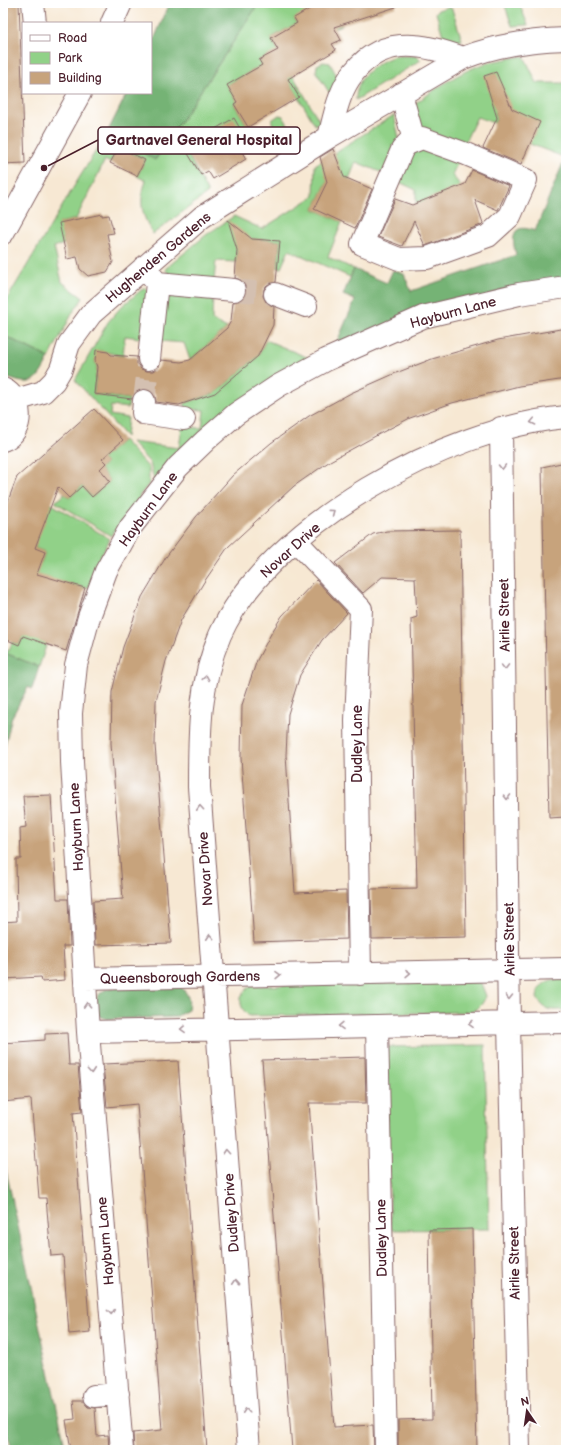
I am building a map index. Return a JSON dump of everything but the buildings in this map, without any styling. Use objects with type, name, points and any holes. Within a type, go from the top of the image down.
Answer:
[{"type":"street","points":[[33,3],[35,22]]},
{"type":"street","points":[[112,22],[121,3]]},
{"type":"street","name":"Hughenden Gardens","points":[[3,440],[8,438],[17,428],[20,414],[9,395],[43,392],[54,381],[61,369],[70,344],[91,314],[150,275],[202,217],[329,137],[464,58],[482,51],[514,43],[566,40]]},
{"type":"street","points":[[329,137],[339,101],[348,80],[361,64],[381,50],[402,46],[419,45],[442,50],[464,58]]},
{"type":"street","points":[[3,233],[9,207],[79,94]]},
{"type":"street","points":[[401,94],[414,140]]},
{"type":"street","points":[[422,138],[432,140],[526,180],[510,216],[488,236],[427,258],[400,259],[362,244],[402,150],[407,144],[414,140],[422,138]]},
{"type":"street","points":[[149,359],[150,275],[234,290]]},
{"type":"street","name":"Hayburn Lane","points":[[85,979],[72,762],[71,713],[76,665],[89,617],[106,571],[130,528],[178,467],[206,440],[236,414],[278,386],[345,351],[423,317],[519,294],[566,287]]},
{"type":"street","points":[[275,294],[306,306]]},
{"type":"street","points":[[144,401],[143,413],[184,419]]},
{"type":"street","name":"Novar Drive","points":[[213,976],[199,787],[201,708],[208,669],[220,635],[238,603],[267,567],[296,541],[334,510],[381,480],[454,444],[501,428],[566,417]]},
{"type":"street","name":"Airlie Street","points":[[501,428],[509,1024],[519,1450]]},
{"type":"street","name":"Dudley Lane","points":[[296,541],[360,609],[356,720],[360,974]]},
{"type":"street","name":"Queensborough Gardens","points":[[88,1032],[85,979],[566,969]]},
{"type":"street","name":"Dudley Drive","points":[[213,976],[249,1450]]},
{"type":"street","points":[[88,1032],[216,1028],[566,1022]]},
{"type":"street","name":"Dudley Lane","points":[[377,1026],[386,1450]]},
{"type":"street","name":"Hayburn Lane","points":[[88,1032],[122,1450]]},
{"type":"street","points":[[94,1396],[118,1394]]},
{"type":"green space","points":[[170,3],[259,3],[155,160],[107,133],[126,94],[152,94],[152,44]]},
{"type":"green space","points":[[259,3],[334,3],[342,25],[335,28],[294,18],[297,23],[271,38],[320,122],[315,125],[285,74],[281,75],[269,55],[259,60],[262,65],[227,85],[237,102],[234,104],[248,127],[241,131],[184,147],[208,193],[153,234],[142,209],[142,196],[146,181],[137,176],[145,160],[119,147],[110,163],[105,160],[76,219],[60,223],[64,244],[54,247],[62,282],[83,298],[73,312],[49,358],[3,335],[3,306],[107,133],[156,159]]},
{"type":"green space","points":[[504,3],[519,3],[528,25],[512,26]]},
{"type":"green space","points":[[448,7],[452,9],[462,40],[455,43],[444,39],[436,13],[438,10]]},
{"type":"green space","points":[[395,56],[416,56],[421,60],[356,100],[359,84],[368,72],[380,63]]},
{"type":"green space","points":[[524,56],[537,83],[566,83],[566,158],[530,144],[497,105],[495,112],[497,118],[494,123],[477,117],[463,146],[420,128],[413,105],[430,93],[448,81],[477,66]]},
{"type":"green space","points":[[323,62],[330,63],[339,80],[331,95],[316,72],[317,65]]},
{"type":"green space","points":[[279,115],[283,116],[296,138],[285,145],[272,123],[272,120]]},
{"type":"green space","points":[[394,115],[400,143],[385,174],[356,162],[349,179],[344,177],[327,182],[314,209],[342,222],[328,257],[354,269],[350,277],[289,250],[281,268],[278,268],[280,241],[252,239],[237,250],[236,262],[216,261],[214,281],[171,277],[165,269],[206,235],[234,216],[262,229],[314,196],[315,165]]},
{"type":"green space","points":[[411,147],[460,157],[452,175],[461,186],[416,204],[416,190],[397,181]]},
{"type":"green space","points":[[565,158],[566,277],[336,344],[355,300],[343,295],[354,269],[387,283],[393,270],[404,274],[411,291],[516,255],[514,248],[515,233],[522,228],[535,231]]},
{"type":"green space","points":[[145,287],[150,295],[144,336],[140,338],[125,336],[123,356],[100,351],[95,361],[97,367],[94,394],[129,399],[128,408],[111,406],[110,415],[128,418],[126,437],[75,380],[108,322],[122,306]]},
{"type":"green space","points":[[172,290],[213,294],[212,320],[227,328],[190,360],[184,343],[159,341],[163,298]]},
{"type":"green space","points":[[3,335],[49,358],[40,374],[32,381],[20,382],[3,376]]},
{"type":"green space","points":[[266,340],[309,358],[155,484],[150,463],[131,442],[179,448],[182,427],[202,428],[204,410],[185,409],[185,403],[215,393],[258,356]]},
{"type":"green space","points":[[123,440],[149,468],[149,484],[139,496],[142,499],[118,532],[115,529],[111,536],[55,502],[64,494],[69,498],[82,486],[92,497],[110,481],[100,469],[106,463],[102,459]]},
{"type":"green space","points":[[45,500],[110,539],[94,569],[98,571],[90,587],[85,588],[67,583],[39,667],[3,652],[3,649],[9,651],[12,642],[19,645],[23,635],[37,562],[41,563],[45,552],[35,548]]},
{"type":"green space","points":[[3,652],[39,667],[32,689],[28,687],[12,717],[3,753]]},
{"type":"green space","points":[[566,978],[566,1010],[552,1010],[543,1006],[537,998],[538,992],[543,984],[551,980]]},
{"type":"green space","points":[[481,983],[486,996],[478,1008],[463,1012],[249,1016],[242,1008],[241,1004],[244,992],[252,986]]},
{"type":"green space","points":[[180,986],[188,996],[188,1010],[175,1017],[106,1019],[98,1015],[95,1010],[98,996],[109,988]]},
{"type":"green space","points":[[485,1045],[489,1229],[391,1230],[384,1047]]},
{"type":"green space","points":[[3,1156],[66,1450],[12,1450],[3,1416]]},
{"type":"tunnel","points":[[234,290],[275,294]]},
{"type":"tunnel","points":[[144,401],[149,359]]},
{"type":"place","name":"Gartnavel General Hospital","points":[[44,168]]}]
